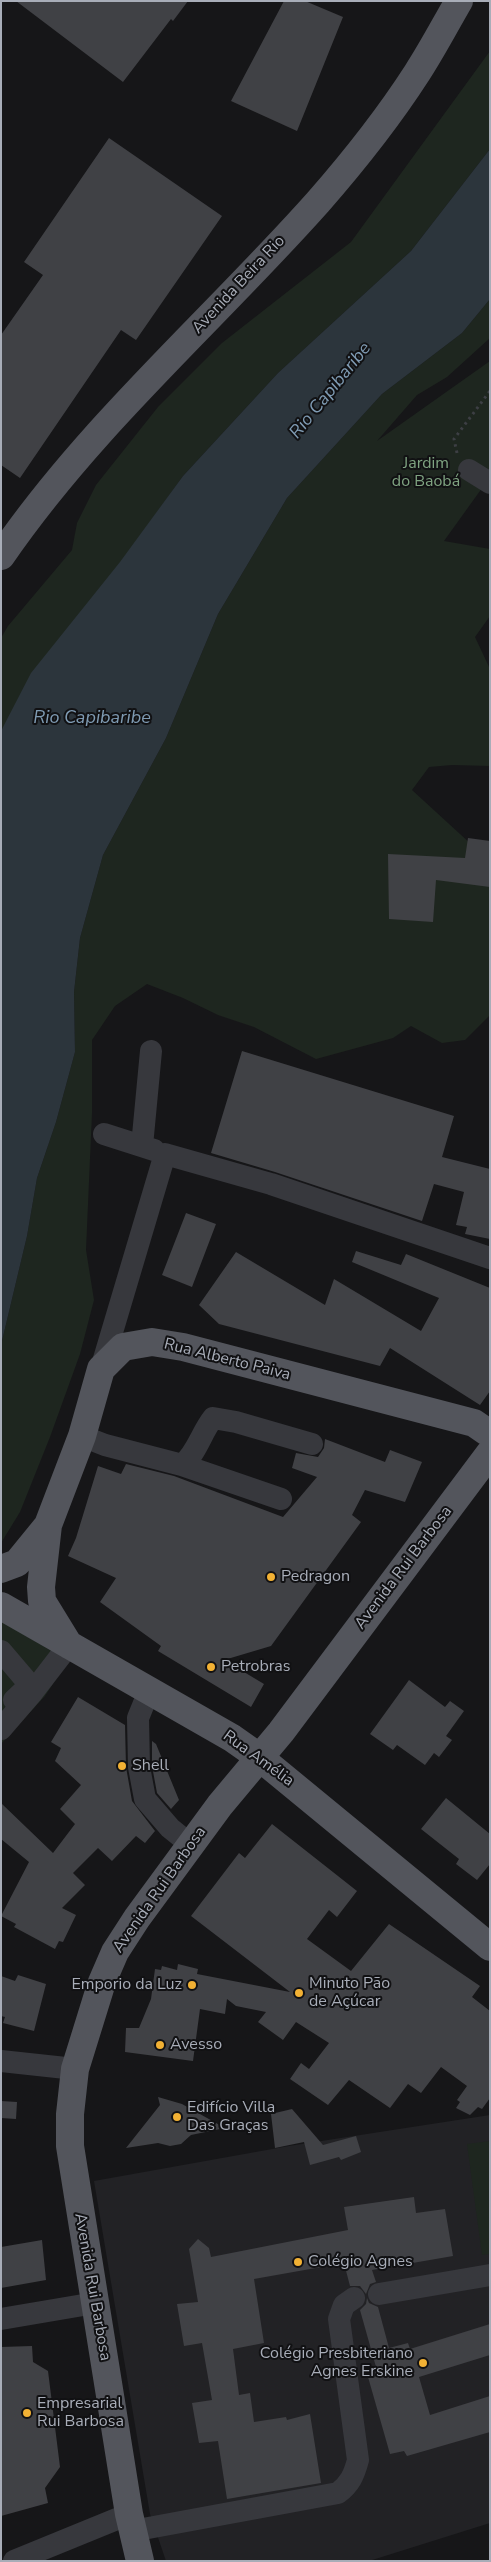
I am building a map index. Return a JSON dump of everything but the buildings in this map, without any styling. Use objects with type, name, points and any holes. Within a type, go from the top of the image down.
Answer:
[{"type":"main road","name":"Avenida Beira Rio","points":[[1,556],[51,491],[105,427],[318,202],[375,131],[418,73],[458,1]]},
{"type":"main road","name":"Rua Alberto Paiva","points":[[69,1645],[42,1601],[41,1587],[48,1526],[82,1436],[101,1369],[123,1347],[152,1342],[183,1347],[474,1423],[490,1434]]},
{"type":"main road","name":"Avenida Rui Barbosa","points":[[140,2561],[131,2522],[70,2146],[70,2114],[75,2070],[99,1991],[115,1952],[137,1918],[220,1805],[388,1592],[490,1453]]},
{"type":"main road","name":"Rua Alberto Paiva","points":[[1,1569],[17,1563],[48,1526]]},
{"type":"main road","name":"Rua Amélia","points":[[4,1613],[69,1645],[232,1738],[259,1757],[490,1947]]},
{"type":"street","points":[[469,470],[490,482]]},
{"type":"street","points":[[142,1146],[150,1051]]},
{"type":"street","points":[[104,1134],[165,1154],[271,1184],[490,1258]]},
{"type":"street","points":[[101,1369],[165,1154]]},
{"type":"street","points":[[182,1465],[192,1457],[205,1428],[213,1418],[312,1444]]},
{"type":"street","points":[[82,1436],[105,1445],[182,1465],[281,1499]]},
{"type":"street","points":[[1,1729],[69,1645]]},
{"type":"street","points":[[1,1651],[30,1684],[1,1713]]},
{"type":"street","points":[[149,1690],[138,1718],[139,1767],[145,1799],[170,1828],[191,1845]]},
{"type":"street","points":[[1,2061],[75,2070]]},
{"type":"street","points":[[379,2294],[490,2275]]},
{"type":"street","points":[[14,2561],[131,2522],[338,2493],[348,2485],[355,2474],[358,2460],[339,2319],[344,2304],[354,2298]]},
{"type":"street","points":[[1,2319],[95,2303]]},
{"type":"path","points":[[469,470],[458,456],[454,439],[490,391]]},
{"type":"shaded area","name":"Colégio Agnes","points":[[490,2115],[490,2523],[369,2561],[166,2561],[150,2514],[94,2181],[289,2146]]},
{"type":"green space","points":[[490,51],[490,149],[411,251],[278,373],[183,476],[1,731],[1,638],[8,626],[72,550],[77,523],[96,485],[158,407],[222,343],[351,242]]},
{"type":"green space","name":"Jardim do Baobá","points":[[490,299],[490,338],[447,377],[417,395],[377,441],[490,361],[490,477],[444,541],[490,549],[490,616],[475,637],[490,669],[490,766],[452,765],[429,767],[412,790],[484,856],[490,874],[490,1015],[465,1040],[442,1043],[411,1026],[393,1038],[316,1059],[254,1027],[218,1015],[183,998],[147,984],[115,1006],[92,1040],[92,1113],[86,1250],[94,1300],[80,1354],[50,1437],[20,1512],[1,1543],[1,1345],[27,1236],[37,1178],[56,1122],[75,1052],[74,992],[80,938],[103,855],[166,738],[218,614],[287,498],[382,394],[462,333]]},
{"type":"green space","points":[[1,1621],[60,1656],[64,1667],[45,1696],[1,1744]]},
{"type":"green space","points":[[490,2141],[490,2254],[482,2255],[467,2144]]},
{"type":"water","name":"Rio Capibaribe","points":[[490,149],[490,299],[462,333],[382,394],[287,498],[218,614],[166,738],[103,855],[80,938],[74,992],[75,1052],[56,1122],[37,1178],[27,1236],[1,1345],[1,731],[31,673],[120,562],[183,476],[278,373],[411,251]]},
{"type":"place","name":"Pedragon","points":[[271,1577]]},
{"type":"place","name":"Petrobras","points":[[211,1667]]},
{"type":"place","name":"Shell","points":[[122,1766]]},
{"type":"place","name":"Emporio da Luz","points":[[192,1985]]},
{"type":"place","name":"Minuto Pão de Açúcar","points":[[299,1993]]},
{"type":"place","name":"Avesso","points":[[160,2045]]},
{"type":"place","name":"Edifício Villa Das Graças","points":[[177,2117]]},
{"type":"place","name":"Colégio Agnes","points":[[298,2262]]},
{"type":"place","name":"Colégio Presbiteriano Agnes Erskine","points":[[423,2363]]},
{"type":"place","name":"Empresarial Rui Barbosa","points":[[27,2413]]}]
